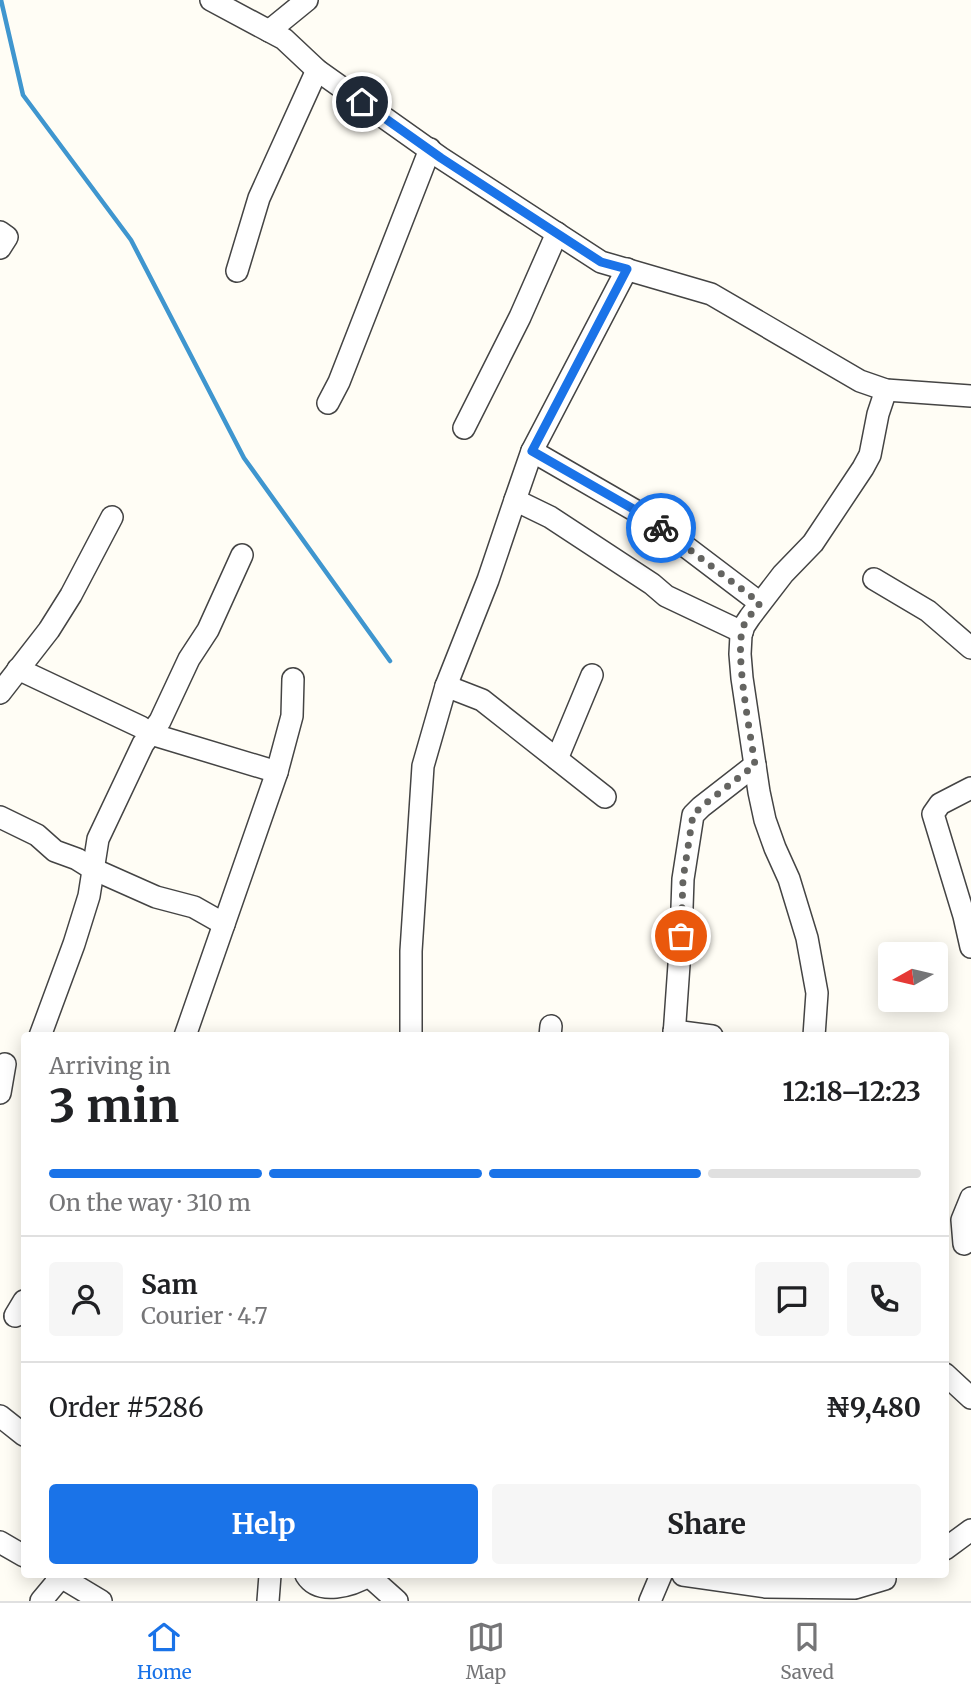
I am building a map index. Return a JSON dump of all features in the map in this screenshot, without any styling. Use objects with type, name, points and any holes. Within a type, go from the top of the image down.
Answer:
[{"type":"street","points":[[211,0],[284,39],[317,70],[430,149],[601,262],[711,294],[860,381],[886,390],[971,396]]},
{"type":"street","points":[[269,31],[307,0]]},
{"type":"street","points":[[237,271],[259,198],[317,70]]},
{"type":"street","points":[[328,403],[339,382],[430,149]]},
{"type":"street","points":[[0,232],[7,237],[0,248]]},
{"type":"street","points":[[464,428],[520,317],[557,233]]},
{"type":"street","points":[[411,1032],[411,951],[423,766],[446,686],[488,580],[532,451],[627,269]]},
{"type":"street","points":[[814,1032],[817,993],[807,937],[789,879],[765,820],[755,765],[742,678],[742,632],[783,574],[813,543],[863,468],[870,455],[886,390]]},
{"type":"street","points":[[532,451],[649,518],[760,603]]},
{"type":"street","points":[[515,500],[550,517],[666,596],[742,632]]},
{"type":"street","points":[[0,693],[49,630],[112,517]]},
{"type":"street","points":[[41,1032],[89,896],[98,839],[143,744],[160,721],[189,659],[208,630],[242,555]]},
{"type":"street","points":[[874,579],[928,611],[971,648]]},
{"type":"street","points":[[18,669],[151,734],[277,772]]},
{"type":"street","points":[[557,759],[592,676]]},
{"type":"street","points":[[186,1032],[277,772],[292,716],[293,679]]},
{"type":"street","points":[[446,686],[482,700],[605,797]]},
{"type":"street","points":[[674,1032],[683,879],[693,815],[755,765]]},
{"type":"street","points":[[971,788],[940,804],[933,814],[971,947]]},
{"type":"street","points":[[0,817],[37,835],[55,851],[156,897],[194,907],[224,924]]},
{"type":"street","points":[[0,1093],[10,1063]]},
{"type":"street","points":[[960,1243],[954,1217],[971,1198]]},
{"type":"street","points":[[949,1378],[971,1398]]},
{"type":"street","points":[[0,1416],[21,1433]]},
{"type":"street","points":[[949,1546],[971,1530]]},
{"type":"street","points":[[0,1542],[21,1554]]},
{"type":"street","points":[[41,1601],[57,1578]]},
{"type":"street","points":[[61,1578],[101,1601]]},
{"type":"street","points":[[268,1601],[270,1578]]},
{"type":"street","points":[[308,1578],[321,1587],[351,1585],[364,1578]]},
{"type":"street","points":[[372,1578],[397,1601]]},
{"type":"street","points":[[650,1601],[660,1578]]},
{"type":"street","points":[[704,1578],[766,1587],[855,1588],[883,1578]]},
{"type":"waterway","points":[[1,0],[23,95],[131,240],[244,458],[390,661]]},
{"type":"way so far","points":[[661,528],[760,603],[744,626],[740,654],[755,765],[693,815],[683,879],[681,936]]},
{"type":"route","points":[[362,102],[441,158],[601,262],[627,269],[532,451],[649,518],[661,528]]}]
